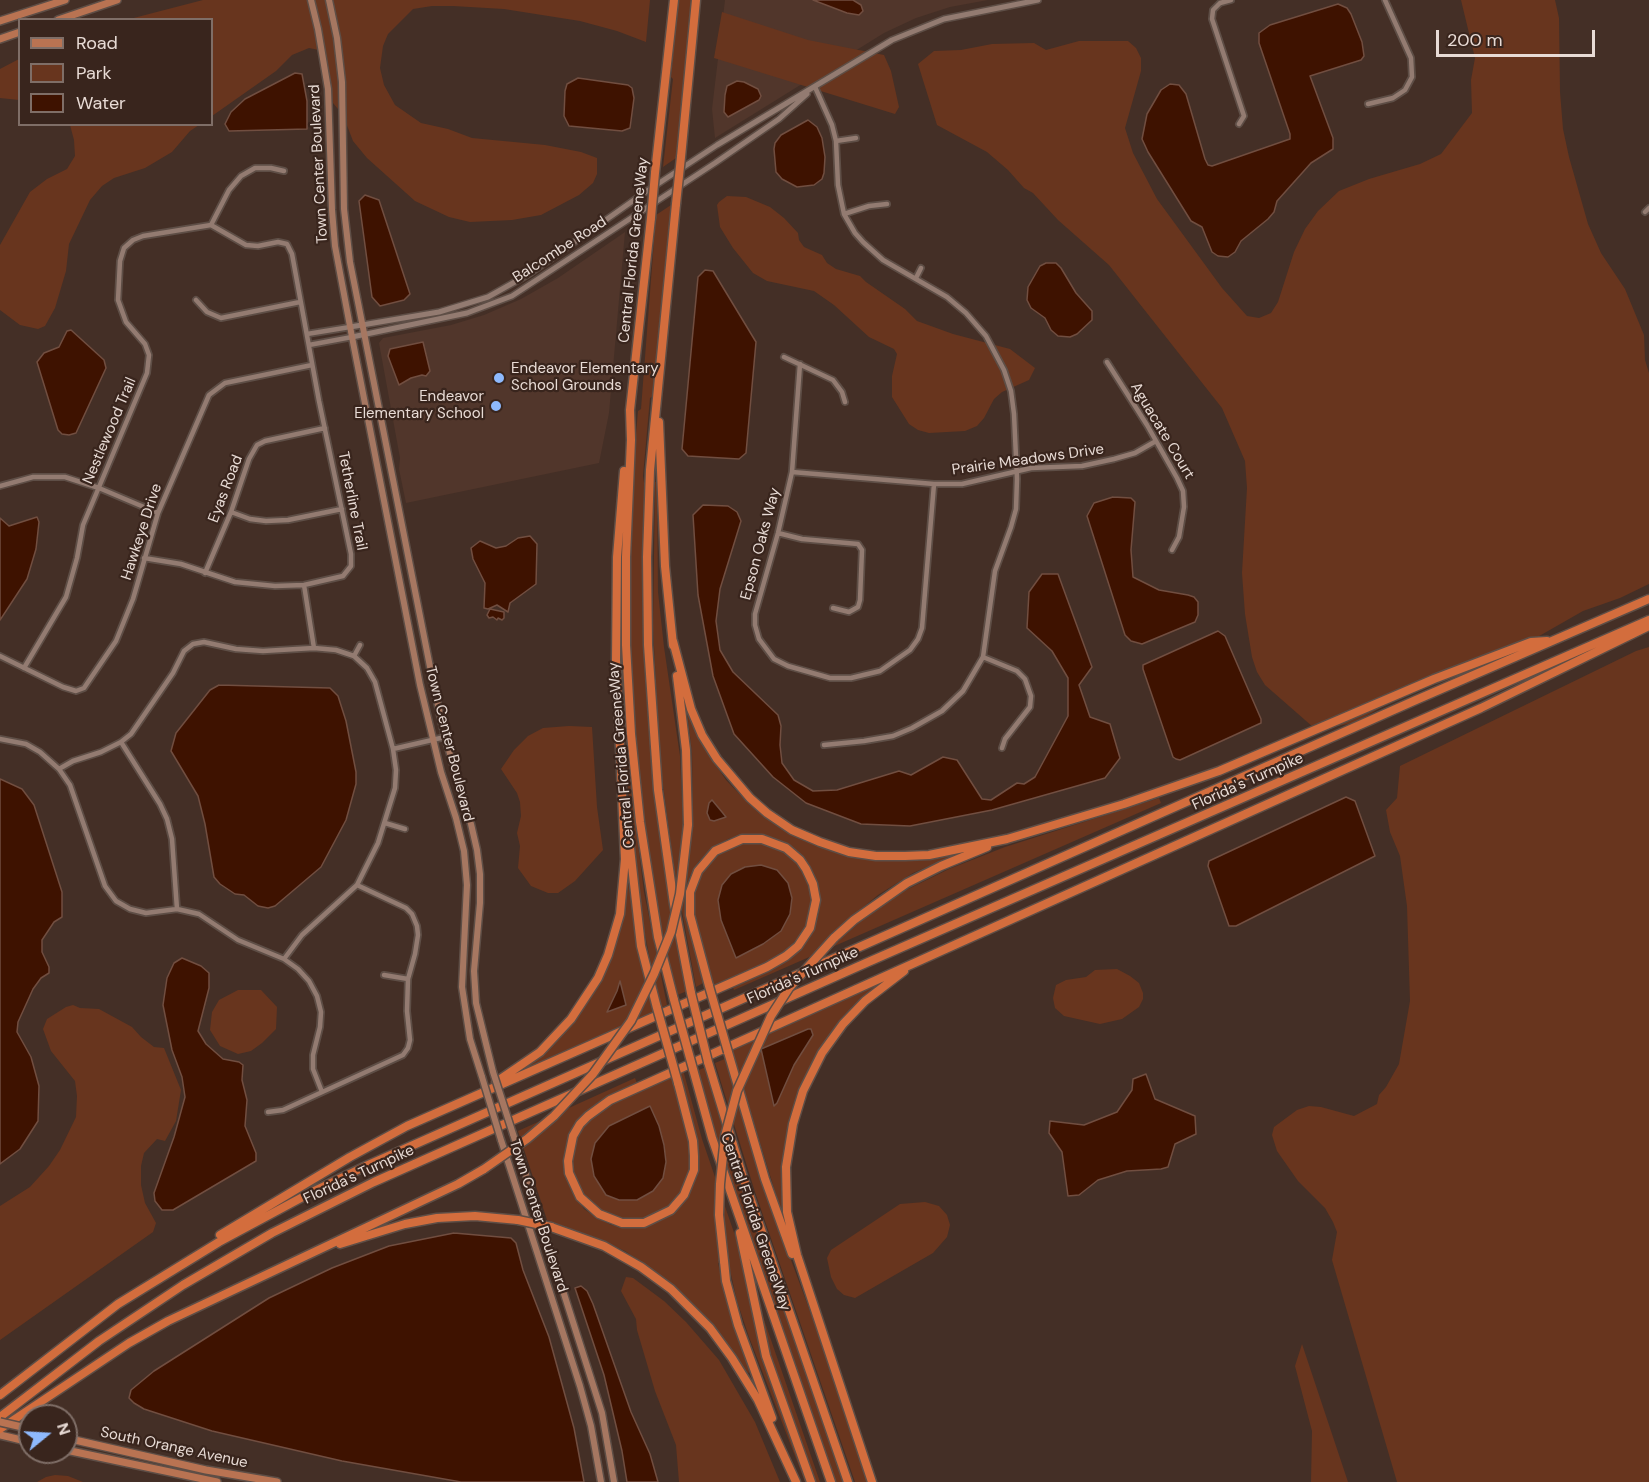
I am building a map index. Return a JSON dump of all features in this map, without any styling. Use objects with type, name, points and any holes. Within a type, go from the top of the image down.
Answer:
[{"type":"highway","name":"Central Florida GreeneWay","points":[[674,0],[630,410],[631,440],[625,577],[630,714],[636,792],[648,879],[664,966],[712,1138],[831,1482]]},
{"type":"highway","name":"Central Florida GreeneWay","points":[[698,0],[652,442],[647,538],[650,702],[664,837],[674,904],[691,993],[708,1062],[742,1174],[848,1482]]},
{"type":"highway","points":[[0,1429],[129,1343],[168,1321],[458,1184],[484,1169],[527,1140],[554,1116],[593,1074],[631,1021],[671,932],[680,894],[688,825],[686,750],[665,566],[660,467],[659,376]]},
{"type":"highway","points":[[454,1105],[507,1076],[556,1037],[585,999],[608,955],[620,914],[625,877],[616,660],[618,547],[630,410]]},
{"type":"highway","name":"Florida's Turnpike","points":[[0,1395],[118,1304],[219,1242],[312,1192],[366,1166],[1649,599]]},
{"type":"highway","name":"Florida's Turnpike","points":[[0,1417],[99,1341],[183,1285],[272,1233],[365,1186],[844,972],[1649,620]]},
{"type":"highway","points":[[619,728],[638,927],[646,970],[657,1008],[678,1083],[693,1141],[694,1156],[694,1170],[684,1195],[671,1210],[644,1223],[622,1223],[599,1215],[588,1207],[574,1186],[569,1173],[568,1161],[573,1136],[588,1116],[600,1106],[749,1036],[1471,713],[1649,626]]},
{"type":"highway","points":[[672,641],[691,709],[702,735],[717,759],[750,798],[792,830],[849,852],[876,856],[929,855],[1007,839],[1124,804],[1219,771],[1434,679],[1531,642],[1552,641]]},
{"type":"highway","points":[[118,1304],[221,1235],[350,1156],[454,1105],[767,967],[786,956],[798,946],[810,928],[816,900],[813,884],[800,860],[786,848],[762,839],[742,839],[715,851],[698,871],[690,892],[690,915],[709,986],[728,1052],[765,1179],[838,1378]]},
{"type":"highway","points":[[795,1481],[738,1325],[726,1281],[719,1215],[720,1175],[725,1136],[737,1091],[771,1016],[789,988],[834,938],[854,920],[907,884],[941,866],[1007,839]]},
{"type":"highway","points":[[872,1482],[797,1255],[788,1212],[786,1167],[793,1124],[803,1091],[822,1053],[856,1010],[875,992],[902,973],[950,947]]},
{"type":"highway","points":[[732,1197],[766,1356],[811,1482]]},
{"type":"highway","points":[[289,1263],[405,1224],[437,1218],[475,1216],[519,1220],[579,1235],[616,1251],[641,1267],[671,1289],[710,1328],[758,1400],[795,1481]]},
{"type":"main road","points":[[0,21],[65,0]]},
{"type":"main road","points":[[64,18],[117,0]]},
{"type":"main road","name":"Town Center Boulevard","points":[[311,0],[328,89],[335,246],[432,740],[464,851],[467,885],[461,964],[466,1021],[501,1140],[580,1386],[591,1426],[601,1482]]},
{"type":"main road","name":"Town Center Boulevard","points":[[329,0],[337,38],[342,82],[346,235],[361,325],[445,737],[477,850],[480,903],[474,971],[476,1004],[493,1072],[599,1403],[614,1482]]},
{"type":"main road","points":[[0,39],[18,33]]},
{"type":"main road","points":[[0,1422],[18,1426]]},
{"type":"main road","points":[[0,1435],[18,1439]]},
{"type":"main road","name":"South Orange Avenue","points":[[78,1441],[206,1470],[277,1482]]},
{"type":"main road","name":"South Orange Avenue","points":[[78,1453],[217,1482]]},
{"type":"street","name":"Balcombe Road","points":[[350,327],[465,306],[508,287],[717,145],[892,40],[944,19],[1038,0]]},
{"type":"street","points":[[1231,0],[1220,3],[1212,10],[1212,20],[1244,116],[1239,124]]},
{"type":"street","points":[[1368,104],[1393,98],[1405,90],[1412,77],[1411,58],[1385,0]]},
{"type":"street","name":"Balcombe Road","points":[[352,337],[467,313],[512,296],[740,146],[779,119],[815,87]]},
{"type":"street","points":[[815,87],[832,125],[836,141],[838,185],[844,214],[862,243],[883,260],[947,297],[966,313],[986,336],[1004,370],[1011,391],[1014,414],[1017,471],[1016,509],[995,571],[983,657],[963,690],[942,711],[893,736],[824,745]]},
{"type":"street","points":[[836,141],[856,138]]},
{"type":"street","points":[[284,171],[255,168],[241,176],[230,190],[211,225],[246,245],[258,246],[278,242],[287,244],[292,254],[308,334],[350,327]]},
{"type":"street","points":[[844,214],[869,206],[887,204]]},
{"type":"street","name":"Nestlewood Trail","points":[[24,668],[66,597],[84,525],[147,373],[149,355],[145,344],[126,322],[118,300],[120,261],[124,248],[133,240],[143,236],[211,225]]},
{"type":"street","points":[[916,278],[921,268]]},
{"type":"street","points":[[196,300],[207,312],[221,318],[300,302]]},
{"type":"street","name":"Tetherline Trail","points":[[144,558],[181,564],[235,582],[274,586],[304,585],[344,576],[351,566],[351,554],[312,365],[308,334]]},
{"type":"street","points":[[309,345],[352,337]]},
{"type":"street","points":[[784,357],[833,380],[842,392],[845,402]]},
{"type":"street","name":"Aguacate Court","points":[[1107,362],[1156,441],[1183,491],[1184,507],[1179,537],[1172,550]]},
{"type":"street","name":"Epson Oaks Way","points":[[800,364],[792,472],[778,533],[755,614],[755,626],[759,639],[774,659],[788,666],[830,678],[865,676],[880,671],[904,656],[918,639],[922,628],[934,484]]},
{"type":"street","name":"Hawkeye Drive","points":[[0,656],[63,687],[76,691],[84,688],[116,641],[133,599],[158,513],[209,395],[225,383],[312,365]]},
{"type":"street","name":"Eyas Road","points":[[206,573],[231,512],[249,459],[257,445],[265,441],[325,428]]},
{"type":"street","name":"Prairie Meadows Drive","points":[[792,472],[934,484],[962,484],[1017,471],[1048,466],[1082,466],[1114,459],[1135,453],[1156,441]]},
{"type":"street","points":[[0,486],[33,477],[65,477],[99,488],[158,513]]},
{"type":"street","points":[[231,512],[250,519],[266,521],[288,520],[342,509]]},
{"type":"street","points":[[778,533],[858,544],[862,550],[858,607],[849,612],[833,608]]},
{"type":"street","points":[[304,585],[314,648]]},
{"type":"street","points":[[59,769],[73,761],[101,752],[131,734],[173,673],[184,651],[193,644],[204,642],[263,651],[314,648],[336,650],[354,656],[367,668],[375,682],[393,749],[396,770],[395,788],[370,863],[357,885],[302,935],[284,958]]},
{"type":"street","points":[[354,656],[360,645]]},
{"type":"street","points":[[983,657],[1017,671],[1025,679],[1031,696],[1030,707],[1005,740],[1002,748]]},
{"type":"street","points":[[393,749],[445,737]]},
{"type":"street","points":[[0,739],[26,744],[40,752],[59,769],[70,785],[105,886],[116,901],[130,909],[146,913],[177,909],[199,914],[238,940],[284,958],[309,981],[317,996],[321,1011],[320,1027],[313,1055],[313,1069],[322,1092]]},
{"type":"street","points":[[121,742],[167,819],[172,839],[177,909]]},
{"type":"street","points":[[385,823],[405,830]]},
{"type":"street","points":[[268,1112],[283,1110],[403,1055],[408,1048],[410,1040],[407,1011],[408,979],[418,935],[412,914],[406,908],[357,885]]},
{"type":"street","points":[[384,975],[408,979]]},
{"type":"shaded area","points":[[725,0],[988,0],[950,7],[916,18],[884,33],[715,138],[712,109]]},
{"type":"shaded area","name":"Endeavor Elementary School Grounds","points":[[625,232],[609,413],[599,463],[406,503],[379,343],[383,338],[451,325],[484,315],[521,299],[558,278]]},
{"type":"green space","points":[[203,0],[650,0],[646,42],[580,21],[504,9],[453,6],[413,9],[388,34],[383,46],[380,68],[384,85],[395,105],[421,123],[448,129],[472,138],[545,145],[581,152],[597,158],[597,174],[593,183],[579,195],[541,215],[512,220],[470,222],[449,217],[415,201],[367,158],[353,141],[343,115],[333,103],[323,58],[319,50],[309,48],[292,55],[276,71],[213,115],[213,18],[134,18]]},
{"type":"green space","points":[[678,0],[692,0],[676,158],[663,167],[673,79],[671,77]]},
{"type":"green space","points":[[1461,0],[1555,0],[1559,18],[1563,129],[1569,157],[1588,224],[1601,253],[1625,289],[1644,335],[1645,360],[1649,373],[1649,584],[1620,598],[1583,611],[1534,639],[1436,676],[1354,723],[1321,729],[1313,727],[1265,685],[1252,657],[1245,614],[1242,573],[1247,488],[1245,461],[1222,408],[1109,265],[987,152],[937,125],[918,64],[934,51],[961,50],[992,44],[1034,43],[1046,50],[1079,41],[1128,41],[1136,48],[1141,58],[1141,71],[1125,128],[1133,153],[1157,199],[1222,288],[1247,316],[1259,318],[1271,313],[1278,302],[1294,252],[1305,229],[1318,211],[1339,191],[1369,179],[1420,164],[1441,154],[1472,113],[1471,80],[1475,58]]},
{"type":"green space","points":[[722,12],[808,40],[884,55],[891,71],[899,107],[895,114],[714,58]]},
{"type":"green space","points":[[18,60],[18,100],[0,98],[0,69]]},
{"type":"green space","points":[[70,126],[198,126],[190,131],[172,152],[145,168],[114,178],[102,186],[90,200],[69,244],[66,271],[55,308],[45,326],[38,329],[20,325],[0,310],[0,245],[30,192],[47,179],[67,169],[75,156]]},
{"type":"green space","points":[[727,196],[746,197],[770,207],[798,233],[799,240],[804,247],[822,255],[827,263],[836,269],[860,276],[905,309],[917,321],[953,334],[1010,349],[1035,368],[1029,380],[1002,392],[994,399],[977,426],[965,431],[929,433],[918,430],[909,424],[892,397],[892,376],[897,354],[894,349],[869,337],[834,305],[814,291],[767,281],[753,273],[720,227],[717,205]]},
{"type":"green space","points":[[671,205],[643,476],[645,489],[643,580],[645,679],[655,798],[677,945],[687,991],[675,996],[661,926],[641,799],[631,664],[629,573],[633,468],[638,411],[641,409],[656,215]]},
{"type":"green space","points":[[655,482],[657,482],[658,592],[680,756],[683,825],[693,824],[692,753],[687,711],[703,746],[726,780],[749,804],[795,836],[835,851],[877,860],[916,861],[962,852],[913,873],[878,895],[831,934],[838,941],[861,921],[902,892],[949,869],[1005,847],[1159,798],[1161,803],[734,990],[732,985],[771,968],[812,930],[819,913],[819,896],[810,866],[788,844],[761,835],[742,835],[728,839],[714,847],[699,861],[690,876],[686,890],[686,914],[705,982],[696,987],[674,868],[660,762],[653,627]]},
{"type":"green space","points":[[1649,647],[1649,1482],[1397,1482],[1332,1260],[1337,1232],[1325,1208],[1298,1181],[1277,1151],[1272,1135],[1274,1127],[1297,1110],[1309,1106],[1354,1116],[1377,1104],[1379,1095],[1399,1064],[1410,1001],[1407,906],[1400,856],[1390,832],[1386,810],[1397,798],[1400,766],[1636,651]]},
{"type":"green space","points":[[592,727],[597,807],[603,850],[575,881],[558,893],[548,893],[531,886],[518,868],[520,846],[517,833],[521,816],[520,802],[517,793],[501,769],[514,750],[528,736],[543,728]]},
{"type":"green space","points":[[628,764],[644,892],[667,1005],[660,1008],[642,920],[629,802],[626,765]]},
{"type":"green space","points":[[760,843],[785,853],[801,868],[812,895],[808,921],[800,935],[786,951],[764,964],[713,987],[695,921],[695,891],[702,871],[713,858],[732,846]],"holes":[[[718,900],[790,914],[781,931],[763,944],[736,958],[721,919]]]},
{"type":"green space","points":[[628,883],[654,1012],[518,1074],[574,1021],[596,988],[618,938],[625,910]]},
{"type":"green space","points":[[1117,969],[1139,983],[1143,993],[1139,1007],[1122,1019],[1100,1024],[1064,1016],[1055,1008],[1053,998],[1056,985],[1066,980],[1086,977],[1095,970]]},
{"type":"green space","points":[[886,980],[835,1027],[805,1077],[790,1120],[784,1150],[782,1188],[785,1224],[731,1048]],"holes":[[[811,1029],[813,1035],[773,1105],[761,1049]]]},
{"type":"green space","points":[[238,990],[261,990],[277,1007],[276,1029],[251,1051],[238,1054],[220,1046],[210,1030],[212,1012],[219,1000]]},
{"type":"green space","points":[[73,1005],[80,1008],[99,1009],[132,1027],[154,1047],[164,1048],[181,1090],[176,1121],[165,1141],[157,1139],[144,1153],[141,1166],[141,1185],[145,1203],[156,1223],[153,1232],[0,1340],[0,1206],[30,1187],[49,1166],[60,1150],[76,1117],[75,1081],[51,1051],[43,1029],[47,1019]]},
{"type":"green space","points":[[727,1058],[781,1233],[841,1395],[869,1482],[855,1482],[755,1192],[715,1063]]},
{"type":"green space","points":[[706,1067],[721,1123],[844,1482],[830,1482],[694,1072]]},
{"type":"green space","points":[[683,1070],[702,1139],[820,1482],[805,1482],[749,1337],[737,1301],[728,1261],[718,1263],[726,1299],[750,1372],[748,1373],[703,1314],[676,1288],[625,1251],[547,1220],[518,1131],[635,1078],[637,1083],[598,1102],[574,1125],[564,1157],[572,1191],[584,1209],[594,1216],[611,1225],[632,1227],[642,1227],[668,1216],[689,1193],[695,1181],[698,1154],[695,1132],[678,1072]]},
{"type":"green space","points":[[671,1075],[689,1143],[689,1171],[682,1190],[666,1208],[647,1218],[621,1219],[602,1212],[586,1198],[574,1176],[572,1157],[578,1135],[589,1119],[604,1107]]},
{"type":"green space","points":[[925,1202],[939,1206],[947,1215],[950,1225],[947,1237],[933,1253],[855,1298],[844,1295],[837,1289],[831,1277],[827,1258],[831,1250],[900,1204]]},
{"type":"green space","points":[[626,1277],[633,1278],[664,1301],[719,1360],[755,1422],[780,1482],[679,1482],[676,1445],[655,1391],[637,1330],[636,1319],[621,1291]]},
{"type":"green space","points":[[1302,1344],[1348,1482],[1311,1482],[1312,1431],[1295,1366]]},
{"type":"green space","points":[[55,1475],[68,1476],[83,1482],[37,1482]]},
{"type":"water","points":[[813,0],[853,0],[861,5],[863,11],[859,15],[847,13]]},
{"type":"water","points":[[1338,4],[1347,8],[1351,14],[1362,42],[1364,56],[1361,60],[1310,76],[1333,138],[1333,149],[1311,163],[1277,201],[1274,212],[1241,241],[1235,252],[1228,257],[1218,256],[1212,252],[1202,227],[1191,221],[1148,152],[1142,139],[1147,114],[1161,90],[1170,84],[1179,85],[1186,94],[1205,159],[1208,165],[1212,166],[1290,139],[1259,43],[1259,33],[1270,25]]},
{"type":"water","points":[[295,73],[302,74],[307,101],[307,129],[229,131],[225,124],[231,112],[245,99]]},
{"type":"water","points":[[578,78],[628,85],[632,88],[634,98],[630,128],[622,131],[569,126],[564,116],[565,91],[567,84]]},
{"type":"water","points":[[737,81],[758,89],[761,96],[759,100],[728,117],[724,112],[727,86]]},
{"type":"water","points":[[808,120],[817,127],[822,138],[825,157],[824,173],[822,179],[814,185],[797,187],[782,179],[776,172],[774,149],[781,135]]},
{"type":"water","points":[[365,195],[379,200],[410,294],[404,300],[380,306],[372,297],[359,201]]},
{"type":"water","points":[[1046,263],[1056,263],[1061,268],[1076,293],[1092,311],[1092,320],[1077,334],[1070,337],[1058,336],[1051,330],[1045,318],[1031,308],[1027,300],[1028,287],[1040,266]]},
{"type":"water","points":[[705,270],[713,271],[756,342],[746,453],[739,459],[688,456],[682,449],[698,277]]},
{"type":"water","points":[[71,330],[104,360],[106,368],[76,433],[69,435],[62,434],[58,430],[37,362],[44,353],[59,347],[67,331]]},
{"type":"water","points":[[423,342],[430,371],[426,376],[411,378],[399,385],[388,356],[390,349]]},
{"type":"water","points":[[1113,497],[1131,498],[1135,502],[1131,550],[1133,577],[1159,590],[1194,597],[1198,602],[1198,615],[1195,622],[1142,644],[1131,641],[1125,635],[1087,516],[1094,503]]},
{"type":"water","points":[[703,505],[728,506],[737,512],[741,521],[720,589],[716,621],[720,650],[733,672],[778,715],[781,726],[782,763],[794,780],[813,791],[837,790],[899,771],[911,775],[943,757],[957,760],[982,799],[991,800],[1017,783],[1024,784],[1035,777],[1068,716],[1068,678],[1052,651],[1027,628],[1029,592],[1042,574],[1058,574],[1092,667],[1079,685],[1090,717],[1110,724],[1120,758],[1105,778],[992,810],[910,826],[861,824],[806,803],[773,777],[734,734],[713,676],[698,595],[693,515]]},
{"type":"water","points":[[37,517],[39,522],[36,549],[27,579],[0,620],[0,518],[9,526]]},
{"type":"water","points":[[530,536],[537,544],[536,584],[510,603],[508,612],[497,605],[488,609],[484,608],[485,583],[473,559],[471,548],[480,541],[496,548],[506,546],[518,538]]},
{"type":"water","points":[[490,609],[504,612],[504,618],[497,620],[493,617],[489,618],[487,615]]},
{"type":"water","points":[[1218,631],[1225,636],[1261,723],[1180,760],[1176,759],[1173,757],[1143,665]]},
{"type":"water","points":[[219,685],[330,688],[338,696],[346,721],[356,772],[356,784],[346,820],[321,867],[275,906],[268,908],[258,906],[244,895],[235,894],[214,877],[198,796],[171,751],[176,733],[210,690]]},
{"type":"water","points":[[0,779],[22,789],[34,805],[62,892],[62,917],[54,922],[42,940],[42,952],[49,967],[49,973],[41,978],[33,989],[18,1022],[17,1032],[31,1057],[39,1086],[38,1121],[20,1149],[0,1164]]},
{"type":"water","points":[[1346,797],[1355,801],[1375,856],[1236,926],[1229,926],[1208,866],[1209,861]]},
{"type":"water","points":[[712,800],[726,817],[710,820],[707,813]]},
{"type":"water","points":[[761,865],[777,870],[788,883],[792,898],[790,914],[781,931],[763,944],[736,958],[721,920],[718,900],[722,885],[731,874],[745,867]]},
{"type":"water","points":[[182,958],[201,966],[209,973],[209,988],[198,1031],[206,1044],[223,1059],[243,1065],[242,1080],[247,1100],[245,1126],[256,1153],[256,1161],[173,1210],[162,1210],[155,1201],[154,1193],[174,1137],[185,1097],[163,1005],[167,978],[174,963]]},
{"type":"water","points":[[620,981],[626,1005],[607,1012],[617,991]]},
{"type":"water","points":[[811,1029],[813,1035],[794,1065],[774,1106],[761,1049]]},
{"type":"water","points":[[1146,1074],[1155,1099],[1195,1116],[1196,1134],[1175,1144],[1168,1167],[1127,1171],[1098,1180],[1079,1195],[1068,1196],[1062,1152],[1049,1133],[1050,1121],[1084,1125],[1117,1112],[1132,1090],[1133,1079]]},
{"type":"water","points":[[650,1106],[664,1145],[666,1162],[663,1178],[653,1191],[637,1200],[619,1200],[606,1195],[594,1176],[591,1159],[595,1143],[609,1126]]},
{"type":"water","points":[[454,1233],[511,1238],[516,1243],[523,1270],[549,1337],[574,1428],[584,1482],[461,1482],[342,1461],[212,1431],[144,1409],[129,1398],[131,1390],[154,1371],[269,1298],[332,1268],[389,1246]]},
{"type":"water","points":[[581,1286],[587,1291],[593,1304],[631,1412],[650,1454],[658,1482],[627,1482],[604,1375],[575,1288]]},
{"type":"place","name":"Endeavor Elementary School Grounds","points":[[499,378]]},
{"type":"place","name":"Endeavor Elementary School","points":[[496,406]]}]
